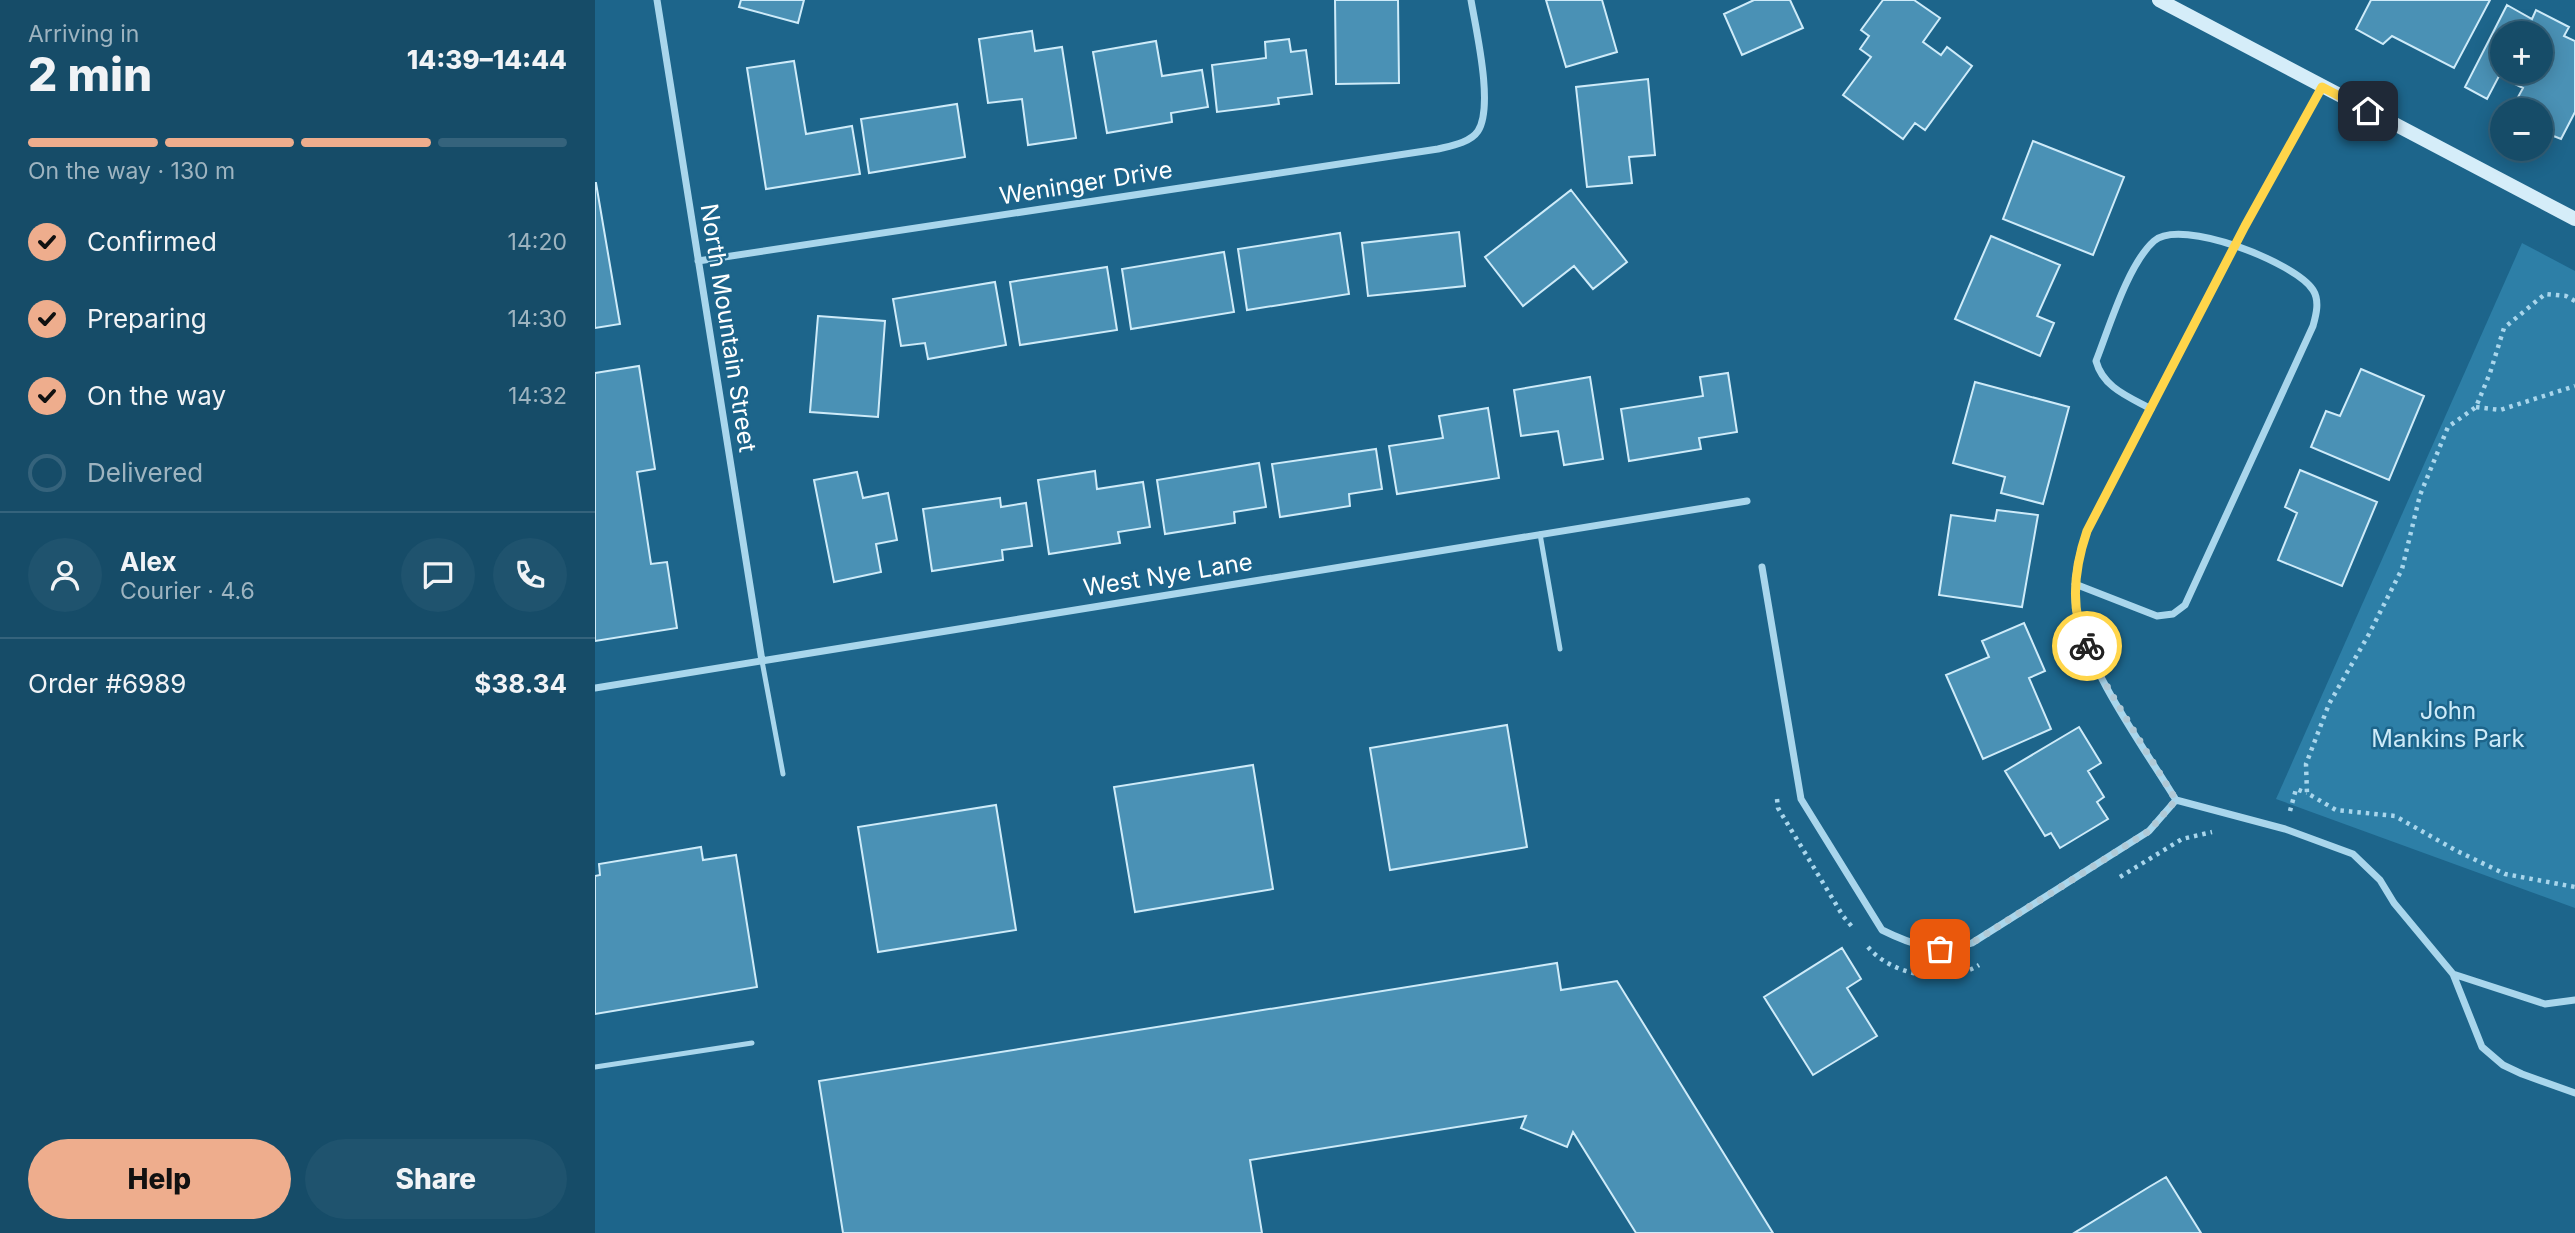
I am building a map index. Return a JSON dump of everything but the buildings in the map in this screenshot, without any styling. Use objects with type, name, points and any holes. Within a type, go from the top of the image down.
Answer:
[{"type":"street","name":"North Mountain Street","points":[[657,0],[762,661]]},
{"type":"street","name":"Weninger Drive","points":[[698,261],[1438,149],[1463,142],[1477,133],[1484,113],[1485,86],[1471,0]]},
{"type":"street","points":[[2159,0],[2575,219]]},
{"type":"street","points":[[2322,87],[2235,245],[2087,531],[2078,558],[2076,610],[2084,640],[2109,690],[2176,800],[2285,828],[2353,854],[2380,880],[2394,903],[2453,974],[2482,1047],[2503,1065],[2575,1093]]},
{"type":"street","points":[[2075,584],[2157,616],[2173,614],[2185,604],[2313,326],[2318,310],[2315,292],[2302,277],[2235,245],[2193,234],[2168,233],[2154,241],[2135,265],[2095,360],[2099,375],[2115,390],[2151,409]]},
{"type":"street","name":"West Nye Lane","points":[[595,688],[1747,501]]},
{"type":"street","points":[[1762,567],[1801,799],[1882,930],[1902,940],[1940,949],[1972,943],[2149,831],[2176,800]]},
{"type":"street","points":[[2453,974],[2545,1004],[2575,1000]]},
{"type":"lane","points":[[1540,534],[1560,649]]},
{"type":"lane","points":[[762,661],[783,774]]},
{"type":"lane","points":[[595,1067],[752,1043]]},
{"type":"path","points":[[2307,793],[2306,764],[2329,704],[2402,569],[2420,495],[2448,427],[2476,407],[2504,328],[2545,295],[2566,296],[2575,301]]},
{"type":"path","points":[[2476,407],[2500,410],[2575,386]]},
{"type":"path","points":[[2285,828],[2296,789],[2336,810],[2395,816],[2505,874],[2575,887]]},
{"type":"path","points":[[1776,795],[1779,808],[1843,916],[1860,936]]},
{"type":"path","points":[[2112,883],[2182,839],[2193,834],[2222,832]]},
{"type":"path","points":[[1868,946],[1876,957],[1895,967],[1926,975],[1948,975],[1972,969],[1983,962]]},
{"type":"green space","name":"John Mankins Park","points":[[2522,243],[2575,271],[2575,908],[2276,799]]},
{"type":"way so far","points":[[1940,949],[1972,943],[2086,873],[2149,831],[2176,800],[2109,690],[2087,646]]},
{"type":"route","points":[[2087,646],[2076,610],[2075,584],[2078,558],[2087,531],[2245,226],[2322,87],[2368,111]]}]
